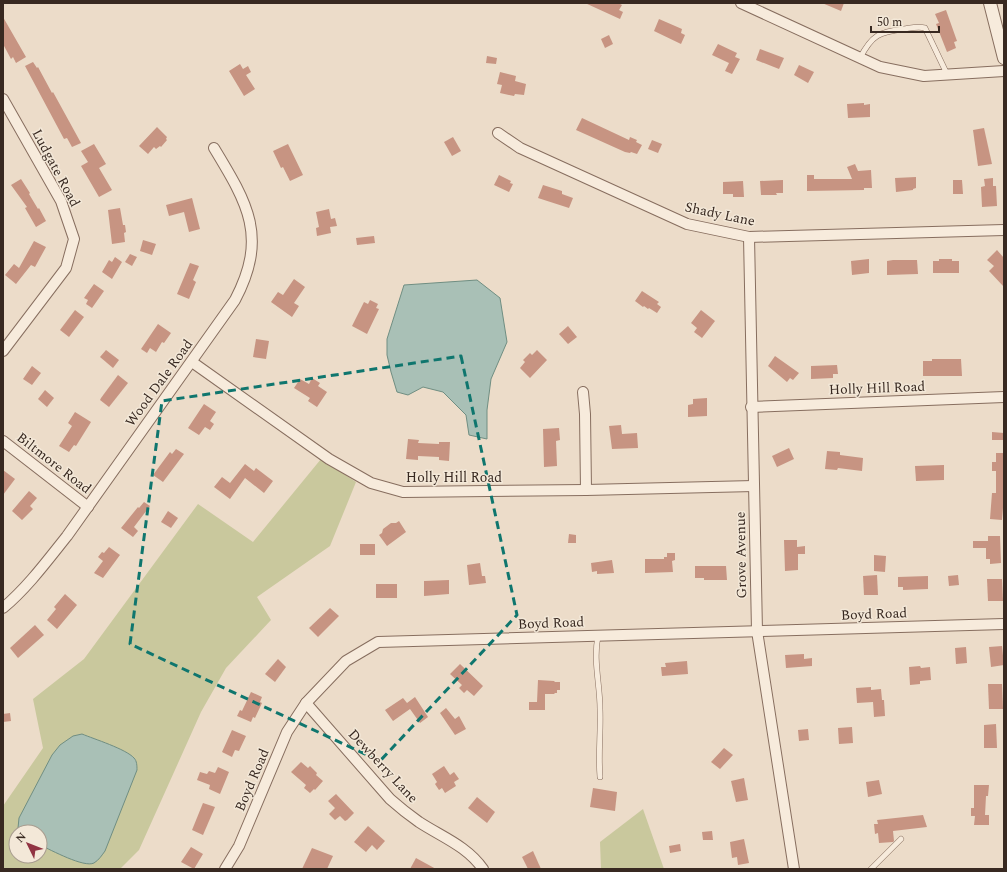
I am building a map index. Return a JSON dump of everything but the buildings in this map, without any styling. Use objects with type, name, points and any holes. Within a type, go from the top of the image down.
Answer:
[{"type":"street","points":[[741,3],[880,67],[924,76],[1004,71]]},
{"type":"street","points":[[990,3],[1004,58]]},
{"type":"street","name":"Ludgate Road","points":[[3,99],[61,201],[74,239],[66,268],[3,351]]},
{"type":"street","name":"Shady Lane","points":[[498,133],[520,148],[687,224],[748,237],[1004,230]]},
{"type":"street","name":"Wood Dale Road","points":[[3,608],[38,572],[88,507],[192,362],[243,286],[252,251],[251,231],[248,215],[236,184],[214,148]]},
{"type":"street","name":"Grove Avenue","points":[[748,237],[757,631],[794,869]]},
{"type":"street","name":"Holly Hill Road","points":[[192,362],[329,459],[371,484],[403,492],[754,486]]},
{"type":"street","points":[[583,392],[585,414],[586,490]]},
{"type":"street","name":"Holly Hill Road","points":[[751,407],[1004,397]]},
{"type":"street","name":"Biltmore Road","points":[[3,441],[88,507]]},
{"type":"street","name":"Boyd Road","points":[[225,869],[239,846],[287,732],[306,703],[346,661],[378,642],[1004,624]]},
{"type":"street","name":"Dewberry Lane","points":[[306,703],[390,798],[419,822],[460,846],[470,854],[483,869]]},
{"type":"lane","points":[[860,58],[867,44],[876,36],[886,32],[920,27],[925,28],[948,75]]},
{"type":"lane","points":[[598,636],[595,656],[600,700],[600,777]]},
{"type":"lane","points":[[871,869],[901,839]]},
{"type":"highlighted area","points":[[461,356],[517,615],[380,761],[130,644],[162,401]]},
{"type":"green space","points":[[321,459],[356,482],[330,546],[257,597],[271,620],[226,668],[201,712],[139,850],[120,869],[3,869],[3,806],[43,748],[33,699],[84,659],[198,504],[253,542]]},
{"type":"green space","points":[[643,809],[664,869],[601,869],[600,842]]},
{"type":"shaded area","points":[[477,280],[500,298],[507,342],[491,379],[487,410],[487,439],[469,435],[466,415],[443,392],[423,387],[408,395],[397,392],[387,355],[387,339],[404,285]]},
{"type":"shaded area","points":[[82,734],[124,751],[135,759],[137,767],[105,851],[96,862],[89,864],[75,861],[48,849],[48,824],[18,824],[19,818],[52,755],[60,745],[73,736]]}]
